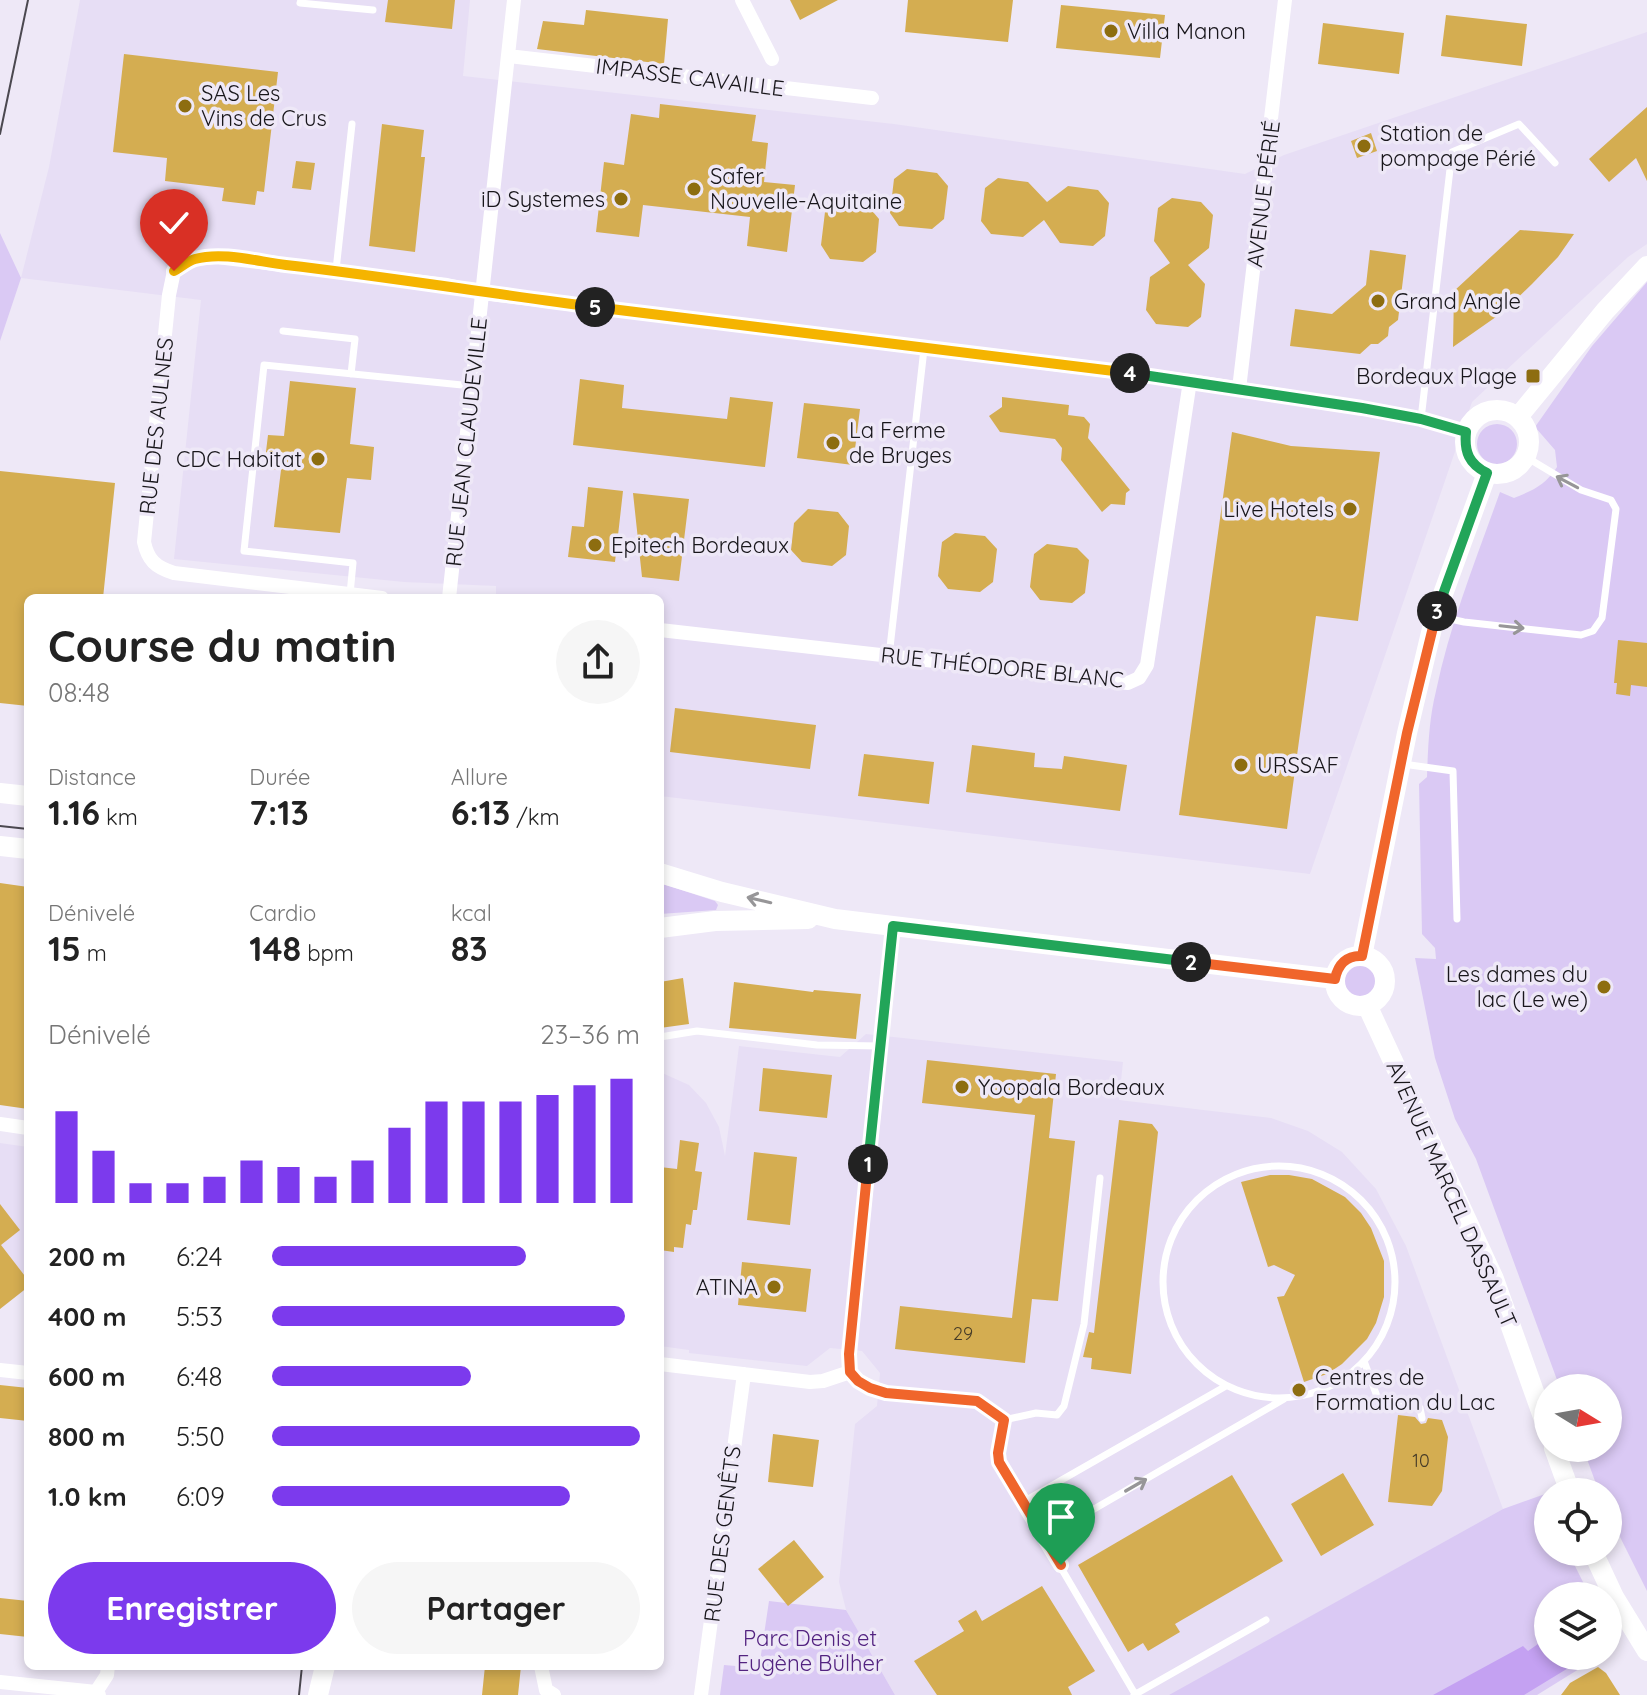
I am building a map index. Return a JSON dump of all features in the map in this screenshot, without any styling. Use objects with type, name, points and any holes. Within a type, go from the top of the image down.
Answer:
[{"type":"main road","points":[[1518,417],[1605,311],[1647,266]]},
{"type":"main road","points":[[1504,410],[1518,417],[1527,428],[1530,443],[1526,457],[1516,469],[1502,474],[1487,473],[1476,467],[1468,457],[1465,445],[1466,432],[1475,418],[1488,411],[1504,410]]},
{"type":"main road","points":[[1362,956],[1435,616],[1487,473]]},
{"type":"main road","points":[[0,793],[24,796]]},
{"type":"main road","points":[[0,846],[24,849]]},
{"type":"main road","points":[[664,874],[722,892],[835,919],[1335,979]]},
{"type":"main road","points":[[664,927],[715,921],[835,919]]},
{"type":"main road","points":[[1362,956],[1380,965],[1386,977],[1382,995],[1367,1005],[1353,1005],[1341,998],[1335,979],[1345,960],[1362,956]]},
{"type":"main road","name":"AVENUE MARCEL DASSAULT","points":[[1367,1005],[1494,1279],[1534,1392]]},
{"type":"main road","points":[[1600,1566],[1614,1597],[1647,1651]]},
{"type":"main road","points":[[318,1695],[324,1670]]},
{"type":"main road","points":[[325,1670],[328,1695]]},
{"type":"street","name":"RUE JEAN CLAUDEVILLE","points":[[449,594],[514,0]]},
{"type":"street","points":[[742,0],[772,59]]},
{"type":"street","name":"AVENUE PÉRIÉ","points":[[1239,389],[1285,0]]},
{"type":"street","name":"IMPASSE CAVAILLE","points":[[508,56],[872,98]]},
{"type":"street","name":"RUE DES AULNES","points":[[350,594],[174,573],[160,569],[148,558],[144,542],[169,295],[174,271],[194,259],[217,257],[336,270],[447,285],[482,293],[1190,381],[1421,419],[1466,432]]},
{"type":"street","name":"RUE THÉODORE BLANC","points":[[664,630],[1128,683],[1139,678],[1147,665],[1190,381]]},
{"type":"street","points":[[893,926],[853,1309],[850,1372],[858,1381],[886,1393],[977,1401],[1004,1420]]},
{"type":"street","points":[[0,1124],[24,1127]]},
{"type":"street","points":[[664,1364],[810,1382],[850,1372]]},
{"type":"street","points":[[0,1370],[24,1373]]},
{"type":"street","name":"RUE DES GENÊTS","points":[[701,1695],[744,1374]]},
{"type":"street","points":[[0,1682],[98,1694],[108,1670]]},
{"type":"street","points":[[542,1670],[546,1690],[554,1695]]},
{"type":"lane","points":[[301,0],[300,3],[373,10]]},
{"type":"lane","points":[[336,270],[352,124]]},
{"type":"lane","points":[[1421,419],[1452,152],[1519,124],[1555,163]]},
{"type":"lane","points":[[283,331],[355,339],[351,374]]},
{"type":"lane","points":[[889,656],[924,347]]},
{"type":"lane","points":[[350,594],[353,563],[244,551],[264,365],[472,386]]},
{"type":"lane","points":[[1435,616],[1581,635],[1593,631],[1602,618],[1616,509],[1611,500],[1581,490],[1526,457]]},
{"type":"lane","points":[[1401,764],[1453,771],[1457,919]]},
{"type":"lane","points":[[664,1036],[697,1031],[817,1045],[880,1046]]},
{"type":"lane","points":[[1263,1166],[1290,1166],[1335,1180],[1365,1204],[1385,1235],[1394,1275],[1393,1299],[1383,1333],[1364,1361],[1333,1384],[1305,1395],[1286,1398],[1252,1395],[1226,1386],[1200,1368],[1179,1341],[1165,1306],[1164,1269],[1176,1228],[1198,1199],[1225,1179],[1263,1166]]},
{"type":"lane","points":[[1100,1178],[1084,1324],[1064,1406],[1057,1415],[1036,1413],[1004,1420],[999,1462],[1135,1695],[1266,1620]]},
{"type":"lane","points":[[1364,1361],[1378,1399],[1413,1402],[1420,1408],[1422,1418]]},
{"type":"lane","points":[[1023,1502],[1226,1386]]},
{"type":"lane","points":[[1044,1538],[1286,1398]]},
{"type":"shaded area","points":[[80,0],[470,0],[463,76],[894,124],[1245,174],[1284,155],[1647,32],[1647,244],[1628,257],[1472,402],[1310,874],[664,796],[664,594],[496,594],[496,586],[404,582],[174,559],[201,300],[21,278],[49,167]]},
{"type":"shaded area","points":[[866,1034],[1123,1062],[1119,1100],[1271,1118],[1308,1131],[1342,1152],[1376,1189],[1406,1246],[1503,1509],[1171,1695],[895,1695],[846,1610],[839,1582],[855,1424],[877,1406],[880,1373],[862,1351],[830,1348],[807,1366],[689,1353],[689,1350],[664,1347],[664,1074],[689,1085],[706,1103],[719,1127],[725,1156],[739,1046],[840,1057]]},
{"type":"shaded area","points":[[0,1143],[24,1146],[24,1290],[0,1309]]},
{"type":"shaded area","points":[[1523,1646],[1528,1651],[1534,1647],[1534,1670],[1565,1670],[1524,1695],[1433,1695]]},
{"type":"green space","points":[[0,233],[21,278],[0,341]]},
{"type":"green space","points":[[1647,282],[1647,1591],[1622,1541],[1622,1478],[1594,1478],[1588,1462],[1622,1462],[1622,1374],[1555,1374],[1476,1159],[1455,1119],[1435,1058],[1415,958],[1436,959],[1435,948],[1422,934],[1419,784],[1427,777],[1434,702],[1449,640],[1500,492],[1514,498],[1521,495],[1543,483],[1557,467],[1555,450],[1535,427],[1592,346]]},
{"type":"green space","points":[[1497,424],[1511,430],[1517,444],[1511,458],[1497,464],[1483,458],[1477,444],[1483,430]]},
{"type":"green space","points":[[664,884],[715,901],[718,905],[716,910],[664,914]]},
{"type":"green space","points":[[1360,965],[1372,969],[1376,981],[1372,993],[1360,997],[1348,993],[1344,981],[1348,969]]},
{"type":"green space","points":[[1534,1498],[1534,1566],[1575,1566],[1583,1582],[1534,1582],[1534,1670],[1577,1670],[1537,1695],[1169,1695],[1503,1509]]},
{"type":"green space","name":"Parc Denis et Eugène Bülher","points":[[769,1601],[846,1610],[895,1695],[720,1695],[724,1665],[759,1668]]},
{"type":"building","points":[[388,0],[455,0],[452,29],[385,22]]},
{"type":"building","points":[[790,0],[838,0],[800,20]]},
{"type":"building","points":[[908,0],[1013,0],[1008,42],[905,32]]},
{"type":"building","name":"Villa Manon","points":[[1061,5],[1165,15],[1160,58],[1056,48]]},
{"type":"building","points":[[586,10],[668,19],[664,64],[537,49],[543,21],[584,25]]},
{"type":"building","points":[[1446,15],[1527,24],[1522,66],[1441,56]]},
{"type":"building","points":[[1323,23],[1404,33],[1399,74],[1318,64]]},
{"type":"building","points":[[124,54],[278,72],[264,192],[257,191],[255,205],[222,201],[224,188],[165,181],[167,158],[113,152]]},
{"type":"building","points":[[660,104],[756,115],[752,141],[768,143],[764,182],[795,185],[787,252],[747,246],[750,217],[643,205],[639,237],[596,232],[604,162],[624,165],[631,114],[659,118]]},
{"type":"building","points":[[1647,107],[1647,181],[1636,158],[1609,182],[1589,159]]},
{"type":"building","points":[[382,124],[424,130],[421,157],[425,157],[415,252],[369,246]]},
{"type":"building","name":"Station de pompage Périé","points":[[1371,133],[1377,151],[1357,158],[1351,141]]},
{"type":"building","points":[[296,161],[315,163],[311,190],[292,188]]},
{"type":"building","points":[[907,169],[937,173],[948,186],[944,219],[932,229],[899,226],[890,213],[894,179]]},
{"type":"building","points":[[998,178],[1028,182],[1047,202],[1068,186],[1098,190],[1109,203],[1105,236],[1093,246],[1060,243],[1044,220],[1023,237],[991,234],[981,221],[985,188]]},
{"type":"building","points":[[1172,198],[1201,202],[1213,215],[1209,248],[1188,265],[1205,284],[1201,317],[1188,327],[1156,324],[1146,310],[1150,277],[1170,263],[1154,241],[1158,208]]},
{"type":"building","points":[[838,202],[868,206],[879,219],[876,252],[863,262],[830,259],[821,245],[825,212]]},
{"type":"building","points":[[1520,230],[1574,234],[1558,257],[1503,312],[1453,347],[1454,291]]},
{"type":"building","name":"Grand Angle","points":[[1370,250],[1406,255],[1398,320],[1389,327],[1388,336],[1378,344],[1371,344],[1360,354],[1290,346],[1295,309],[1332,314],[1366,285]]},
{"type":"building","points":[[580,379],[624,385],[622,408],[727,419],[730,397],[773,402],[765,467],[573,445]]},
{"type":"building","points":[[290,381],[356,388],[350,444],[374,447],[371,480],[347,478],[340,533],[274,527],[281,470],[264,468],[268,435],[284,436]]},
{"type":"building","points":[[1002,397],[1069,405],[1068,415],[1084,417],[1090,424],[1088,438],[1130,490],[1126,493],[1125,505],[1111,504],[1102,512],[1061,460],[1062,448],[1055,439],[1000,432],[989,416],[1002,407]]},
{"type":"building","points":[[804,403],[860,409],[853,465],[797,458]]},
{"type":"building","points":[[1232,432],[1291,446],[1380,452],[1358,621],[1316,616],[1287,829],[1179,815]]},
{"type":"building","points":[[0,471],[115,483],[103,594],[24,594],[24,706],[0,703]]},
{"type":"building","points":[[588,487],[623,491],[615,562],[568,557],[572,526],[584,527]]},
{"type":"building","points":[[633,493],[689,499],[679,581],[642,577]]},
{"type":"building","points":[[808,509],[838,512],[849,526],[846,555],[832,566],[802,562],[791,550],[794,523]]},
{"type":"building","points":[[955,533],[985,536],[997,549],[993,582],[980,592],[948,589],[938,576],[942,542]]},
{"type":"building","points":[[1047,544],[1077,548],[1089,560],[1085,593],[1072,603],[1040,600],[1030,587],[1034,554]]},
{"type":"building","points":[[1618,640],[1647,643],[1647,687],[1631,685],[1630,696],[1616,694],[1617,683],[1614,683]]},
{"type":"building","points":[[675,708],[816,725],[810,769],[670,752]]},
{"type":"building","points":[[972,745],[1035,753],[1034,767],[1062,769],[1064,756],[1127,765],[1120,811],[966,792]]},
{"type":"building","points":[[864,754],[934,762],[929,804],[858,796]]},
{"type":"building","points":[[0,883],[24,886],[24,1108],[0,1105]]},
{"type":"building","points":[[683,978],[689,1024],[664,1027],[664,981]]},
{"type":"building","points":[[734,982],[813,992],[861,994],[856,1039],[729,1028]]},
{"type":"building","points":[[927,1060],[1056,1074],[1049,1138],[1075,1141],[1058,1301],[1032,1299],[1025,1363],[895,1349],[900,1306],[1012,1318],[1035,1115],[922,1103]]},
{"type":"building","points":[[763,1068],[832,1075],[827,1118],[759,1111]]},
{"type":"building","points":[[1119,1120],[1152,1124],[1158,1132],[1131,1374],[1091,1369],[1092,1358],[1083,1357],[1089,1332],[1094,1333]]},
{"type":"building","points":[[680,1140],[699,1143],[695,1171],[702,1172],[697,1210],[693,1210],[691,1225],[686,1224],[683,1248],[674,1247],[674,1252],[664,1251],[664,1167],[677,1169]]},
{"type":"building","points":[[754,1152],[797,1157],[790,1225],[747,1220]]},
{"type":"building","points":[[1270,1175],[1312,1179],[1345,1197],[1371,1228],[1384,1261],[1384,1297],[1367,1339],[1342,1364],[1327,1374],[1304,1382],[1277,1297],[1284,1296],[1295,1275],[1274,1265],[1268,1267],[1241,1182]]},
{"type":"building","points":[[0,1204],[20,1230],[1,1245],[24,1275],[24,1290],[0,1309]]},
{"type":"building","name":"ATINA","points":[[742,1262],[811,1269],[806,1312],[738,1305]]},
{"type":"building","points":[[0,1385],[24,1388],[24,1421],[0,1418]]},
{"type":"building","points":[[1398,1415],[1415,1417],[1421,1424],[1426,1423],[1428,1418],[1442,1420],[1448,1437],[1442,1491],[1432,1506],[1388,1502]]},
{"type":"building","points":[[773,1434],[819,1440],[813,1487],[768,1482]]},
{"type":"building","points":[[1343,1473],[1374,1525],[1321,1556],[1291,1504]]},
{"type":"building","points":[[1232,1475],[1283,1561],[1175,1624],[1180,1632],[1148,1651],[1143,1643],[1128,1652],[1078,1565]]},
{"type":"building","points":[[794,1540],[824,1577],[788,1606],[758,1569]]},
{"type":"building","points":[[1042,1586],[1095,1671],[1068,1687],[1072,1695],[937,1695],[914,1661],[964,1631],[958,1621],[976,1610],[982,1621]]},
{"type":"building","points":[[0,1598],[24,1601],[24,1637],[0,1634]]},
{"type":"building","points":[[485,1670],[521,1670],[518,1695],[482,1695]]},
{"type":"building","points":[[1593,1670],[1602,1670],[1620,1695],[1561,1695],[1570,1683]]},
{"type":"tram line","points":[[0,134],[28,0]]},
{"type":"tram line","points":[[0,826],[24,829]]},
{"type":"tram line","points":[[299,1695],[302,1670]]},
{"type":"place","name":"Villa Manon","points":[[1111,31]]},
{"type":"place","name":"SAS Les Vins de Crus","points":[[185,106]]},
{"type":"place","name":"Station de pompage Périé","points":[[1364,146]]},
{"type":"place","name":"Safer Nouvelle-Aquitaine","points":[[694,189]]},
{"type":"place","name":"iD Systemes","points":[[621,199]]},
{"type":"place","name":"Grand Angle","points":[[1378,301]]},
{"type":"place","name":"Bordeaux Plage","points":[[1533,376]]},
{"type":"place","name":"La Ferme de Bruges","points":[[833,443]]},
{"type":"place","name":"CDC Habitat","points":[[318,459]]},
{"type":"place","name":"Live Hotels","points":[[1350,509]]},
{"type":"place","name":"Epitech Bordeaux","points":[[595,545]]},
{"type":"place","name":"URSSAF","points":[[1241,765]]},
{"type":"place","name":"Les dames du lac (Le we)","points":[[1604,987]]},
{"type":"place","name":"Yoopala Bordeaux","points":[[962,1087]]},
{"type":"place","name":"ATINA","points":[[774,1287]]},
{"type":"place","name":"Centres de Formation du Lac","points":[[1299,1390]]},
{"type":"route","points":[[174,271],[194,259],[217,257],[336,270],[504,296],[1190,381],[1362,408],[1421,419],[1466,432],[1468,457],[1476,467],[1487,473],[1435,616],[1407,733],[1362,956],[1345,960],[1335,979],[893,926],[859,1248],[850,1372],[870,1388],[886,1393],[977,1401],[1004,1420],[999,1462],[1061,1565]]}]
